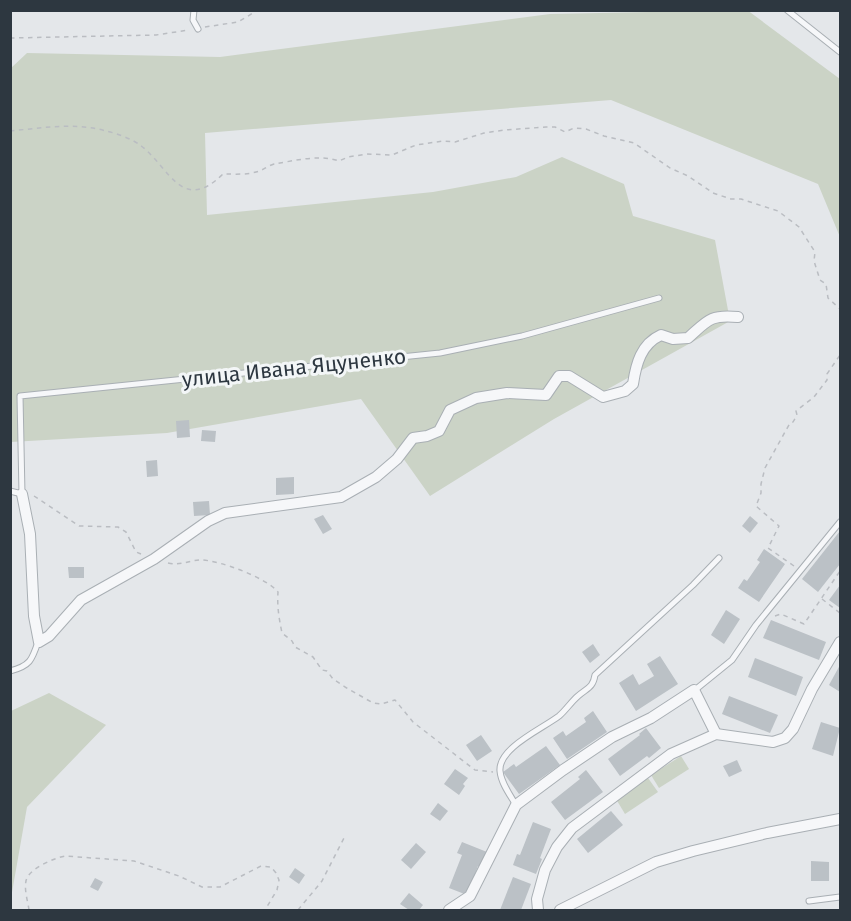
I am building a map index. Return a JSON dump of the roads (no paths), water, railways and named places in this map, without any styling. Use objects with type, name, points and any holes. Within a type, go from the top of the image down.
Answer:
[{"type":"street","points":[[16,492],[30,534],[34,616],[39,642],[50,636],[81,600],[155,558],[208,521],[225,513],[341,497],[376,477],[397,459],[413,438],[439,431],[450,410],[476,398],[507,393],[546,395],[559,376],[569,376],[603,397],[625,391],[633,384],[636,363],[651,339],[660,335],[673,339],[688,338],[706,321],[721,315],[738,317]]},
{"type":"street","points":[[538,910],[537,899],[545,870],[557,847],[572,828],[671,754],[716,734],[773,742],[785,738],[793,729],[812,689],[840,642]]},
{"type":"street","points":[[449,910],[470,896],[516,805],[612,736],[651,718],[694,690],[716,734]]},
{"type":"street","points":[[560,910],[656,862],[766,833],[840,819]]},
{"type":"lane","points":[[194,10],[193,20],[198,28]]},
{"type":"lane","points":[[787,10],[840,52]]},
{"type":"lane","name":"улица Ивана Яцуненко","points":[[16,492],[20,396],[440,353],[522,336],[659,298]]},
{"type":"lane","points":[[694,690],[732,660],[756,625],[840,522]]},
{"type":"lane","points":[[516,805],[505,787],[500,772],[501,759],[514,746],[556,718],[578,696],[590,688],[594,684],[594,675],[693,585],[719,558]]},
{"type":"lane","points":[[10,670],[24,668],[33,658],[39,642]]},
{"type":"lane","points":[[809,901],[840,897]]}]
